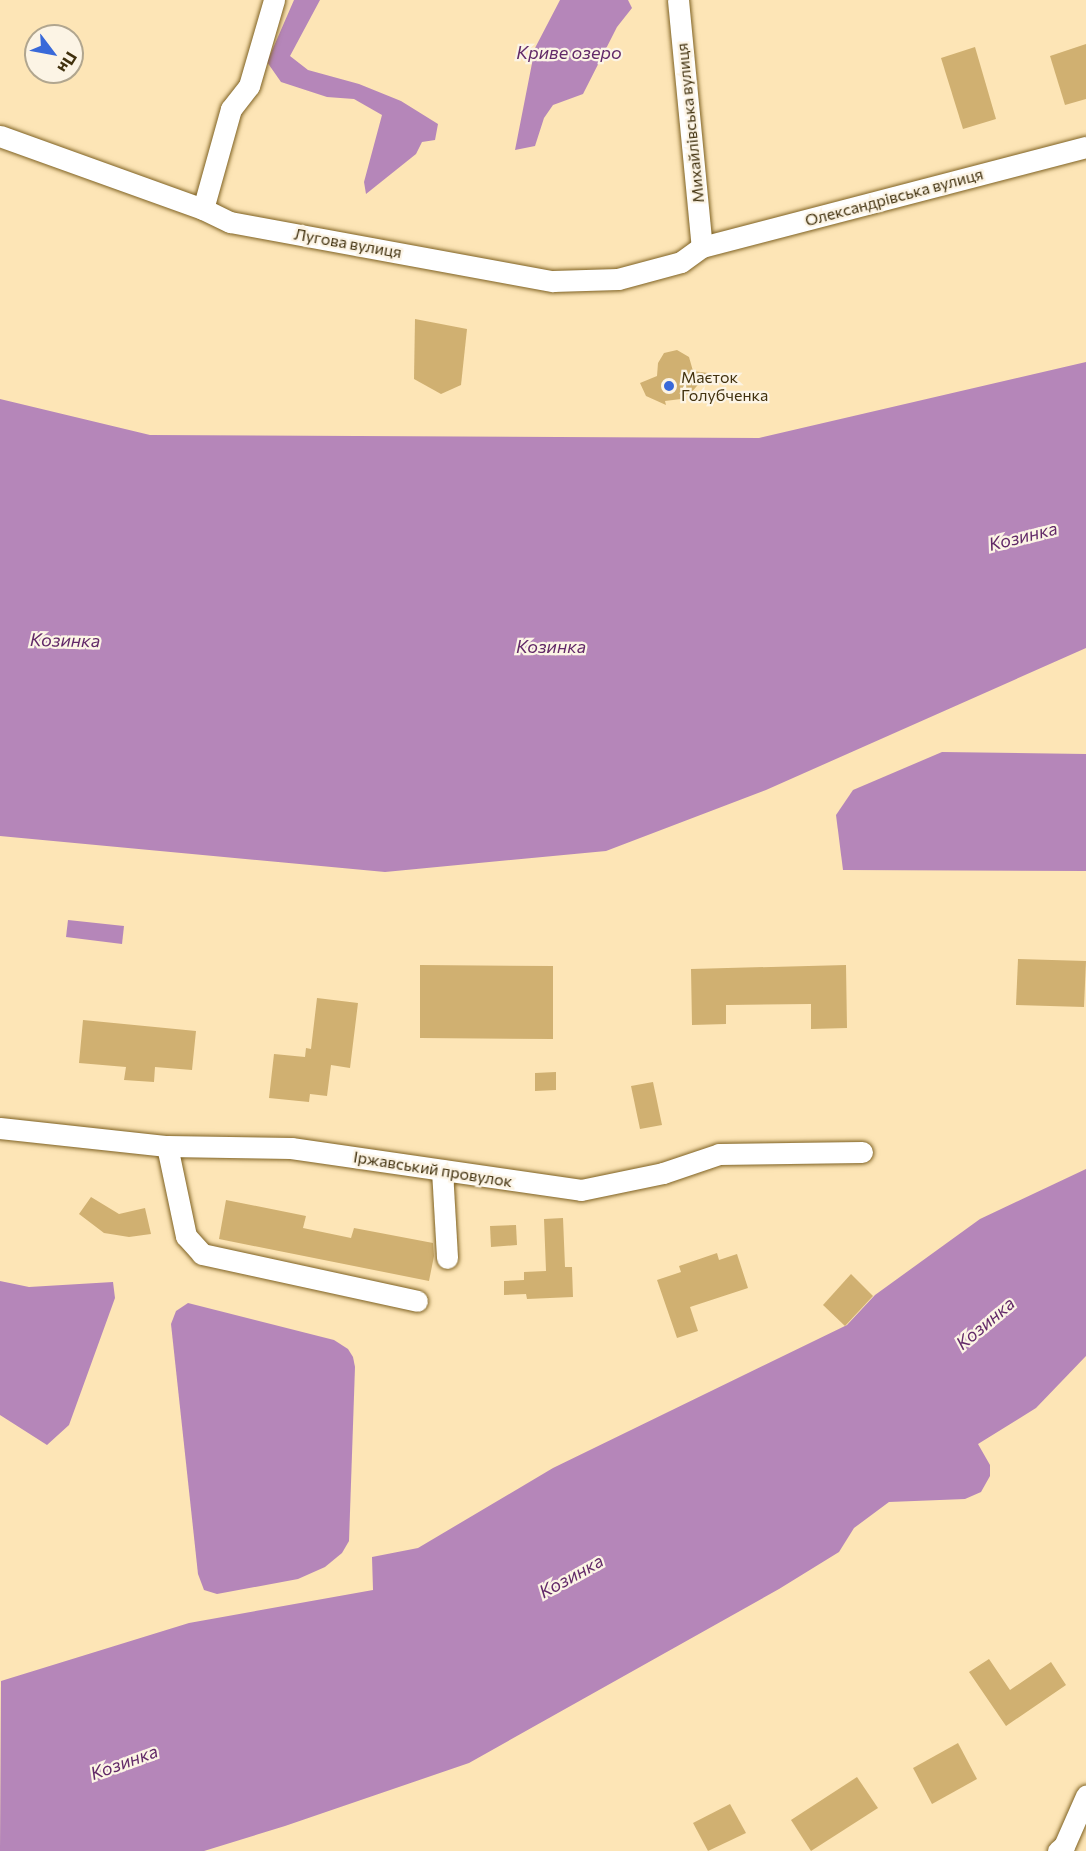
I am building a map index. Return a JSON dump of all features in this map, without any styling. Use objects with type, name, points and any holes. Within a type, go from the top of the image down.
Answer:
[{"type":"street","points":[[203,209],[231,109],[249,86],[274,0]]},
{"type":"street","name":"Михайлівська вулиця","points":[[678,0],[702,247]]},
{"type":"street","name":"Лугова вулиця","points":[[0,136],[203,209],[230,222],[553,281],[618,279],[681,262],[702,247]]},
{"type":"street","name":"Олександрівська вулиця","points":[[702,247],[1086,147]]},
{"type":"street","name":"Іржавський провулок","points":[[0,1128],[167,1146],[291,1149],[581,1190],[663,1173],[719,1154],[862,1152]]},
{"type":"street","points":[[167,1146],[186,1236],[202,1254],[417,1301]]},
{"type":"street","points":[[442,1170],[447,1258]]},
{"type":"street","points":[[1058,1851],[1064,1846],[1086,1796]]},
{"type":"water","points":[[294,0],[320,0],[290,56],[308,70],[359,84],[401,101],[438,124],[435,140],[422,142],[416,154],[366,194],[364,182],[382,115],[354,99],[327,97],[281,82],[267,62]]},
{"type":"water","name":"Криве озеро","points":[[560,0],[628,0],[632,8],[617,27],[583,94],[553,105],[544,118],[535,146],[515,150],[535,48]]},
{"type":"water","name":"Козинка","points":[[1086,362],[1086,648],[766,790],[606,851],[385,872],[0,836],[0,399],[150,435],[759,438]]},
{"type":"water","points":[[942,752],[1086,754],[1086,871],[843,870],[836,815],[853,790]]},
{"type":"water","points":[[68,920],[124,926],[122,944],[66,937]]},
{"type":"water","name":"Козинка","points":[[1086,1169],[1086,1356],[1036,1408],[978,1444],[990,1465],[990,1476],[981,1492],[965,1499],[889,1502],[854,1528],[839,1552],[779,1589],[469,1763],[285,1826],[204,1851],[0,1851],[1,1681],[189,1623],[373,1590],[372,1557],[418,1548],[553,1468],[847,1325],[875,1295],[980,1219]]},
{"type":"water","points":[[0,1281],[29,1287],[113,1282],[115,1298],[69,1425],[47,1445],[0,1415]]},
{"type":"water","points":[[188,1303],[334,1340],[348,1349],[353,1357],[355,1367],[349,1541],[342,1553],[325,1567],[298,1579],[217,1594],[204,1590],[198,1574],[171,1324],[176,1311]]},
{"type":"building","points":[[1086,44],[1086,99],[1065,105],[1050,56]]},
{"type":"building","points":[[975,47],[996,119],[963,129],[941,58]]},
{"type":"building","points":[[415,319],[467,329],[461,385],[441,394],[414,379]]},
{"type":"building","name":"Маєток Голубченка","points":[[677,350],[689,357],[693,371],[708,373],[690,394],[681,395],[681,399],[665,401],[666,405],[646,396],[640,383],[657,376],[658,363],[664,353]]},
{"type":"building","points":[[1018,959],[1086,961],[1084,1007],[1016,1005]]},
{"type":"building","points":[[420,965],[553,966],[553,1039],[420,1038]]},
{"type":"building","points":[[846,965],[847,1028],[811,1029],[811,1004],[726,1005],[726,1024],[692,1025],[691,969]]},
{"type":"building","points":[[317,998],[358,1003],[350,1068],[331,1065],[327,1096],[310,1094],[309,1102],[269,1098],[274,1054],[305,1057],[306,1048],[311,1049]]},
{"type":"building","points":[[83,1020],[196,1031],[192,1070],[155,1067],[154,1082],[124,1080],[126,1067],[79,1063]]},
{"type":"building","points":[[556,1072],[556,1090],[535,1091],[535,1073]]},
{"type":"building","points":[[653,1082],[662,1125],[640,1129],[631,1086]]},
{"type":"building","points":[[91,1197],[119,1214],[145,1208],[151,1234],[129,1237],[104,1233],[79,1214]]},
{"type":"building","points":[[226,1200],[306,1216],[303,1228],[351,1238],[354,1228],[433,1243],[434,1256],[429,1281],[219,1239]]},
{"type":"building","points":[[563,1218],[565,1267],[572,1267],[573,1297],[527,1299],[526,1294],[504,1295],[504,1281],[524,1280],[524,1272],[546,1271],[544,1219]]},
{"type":"building","points":[[516,1225],[517,1245],[491,1247],[490,1226]]},
{"type":"building","points":[[717,1253],[719,1260],[737,1254],[748,1288],[690,1307],[698,1331],[677,1338],[657,1280],[681,1272],[679,1266]]},
{"type":"building","points":[[851,1274],[873,1296],[845,1326],[823,1305]]},
{"type":"building","points":[[989,1659],[1010,1690],[1051,1662],[1066,1685],[1006,1726],[969,1672]]},
{"type":"building","points":[[958,1743],[977,1779],[932,1804],[913,1768]]},
{"type":"building","points":[[857,1777],[878,1808],[811,1851],[791,1820]]},
{"type":"building","points":[[730,1804],[746,1833],[708,1851],[693,1823]]},
{"type":"place","name":"Маєток Голубченка","points":[[669,386]]}]
